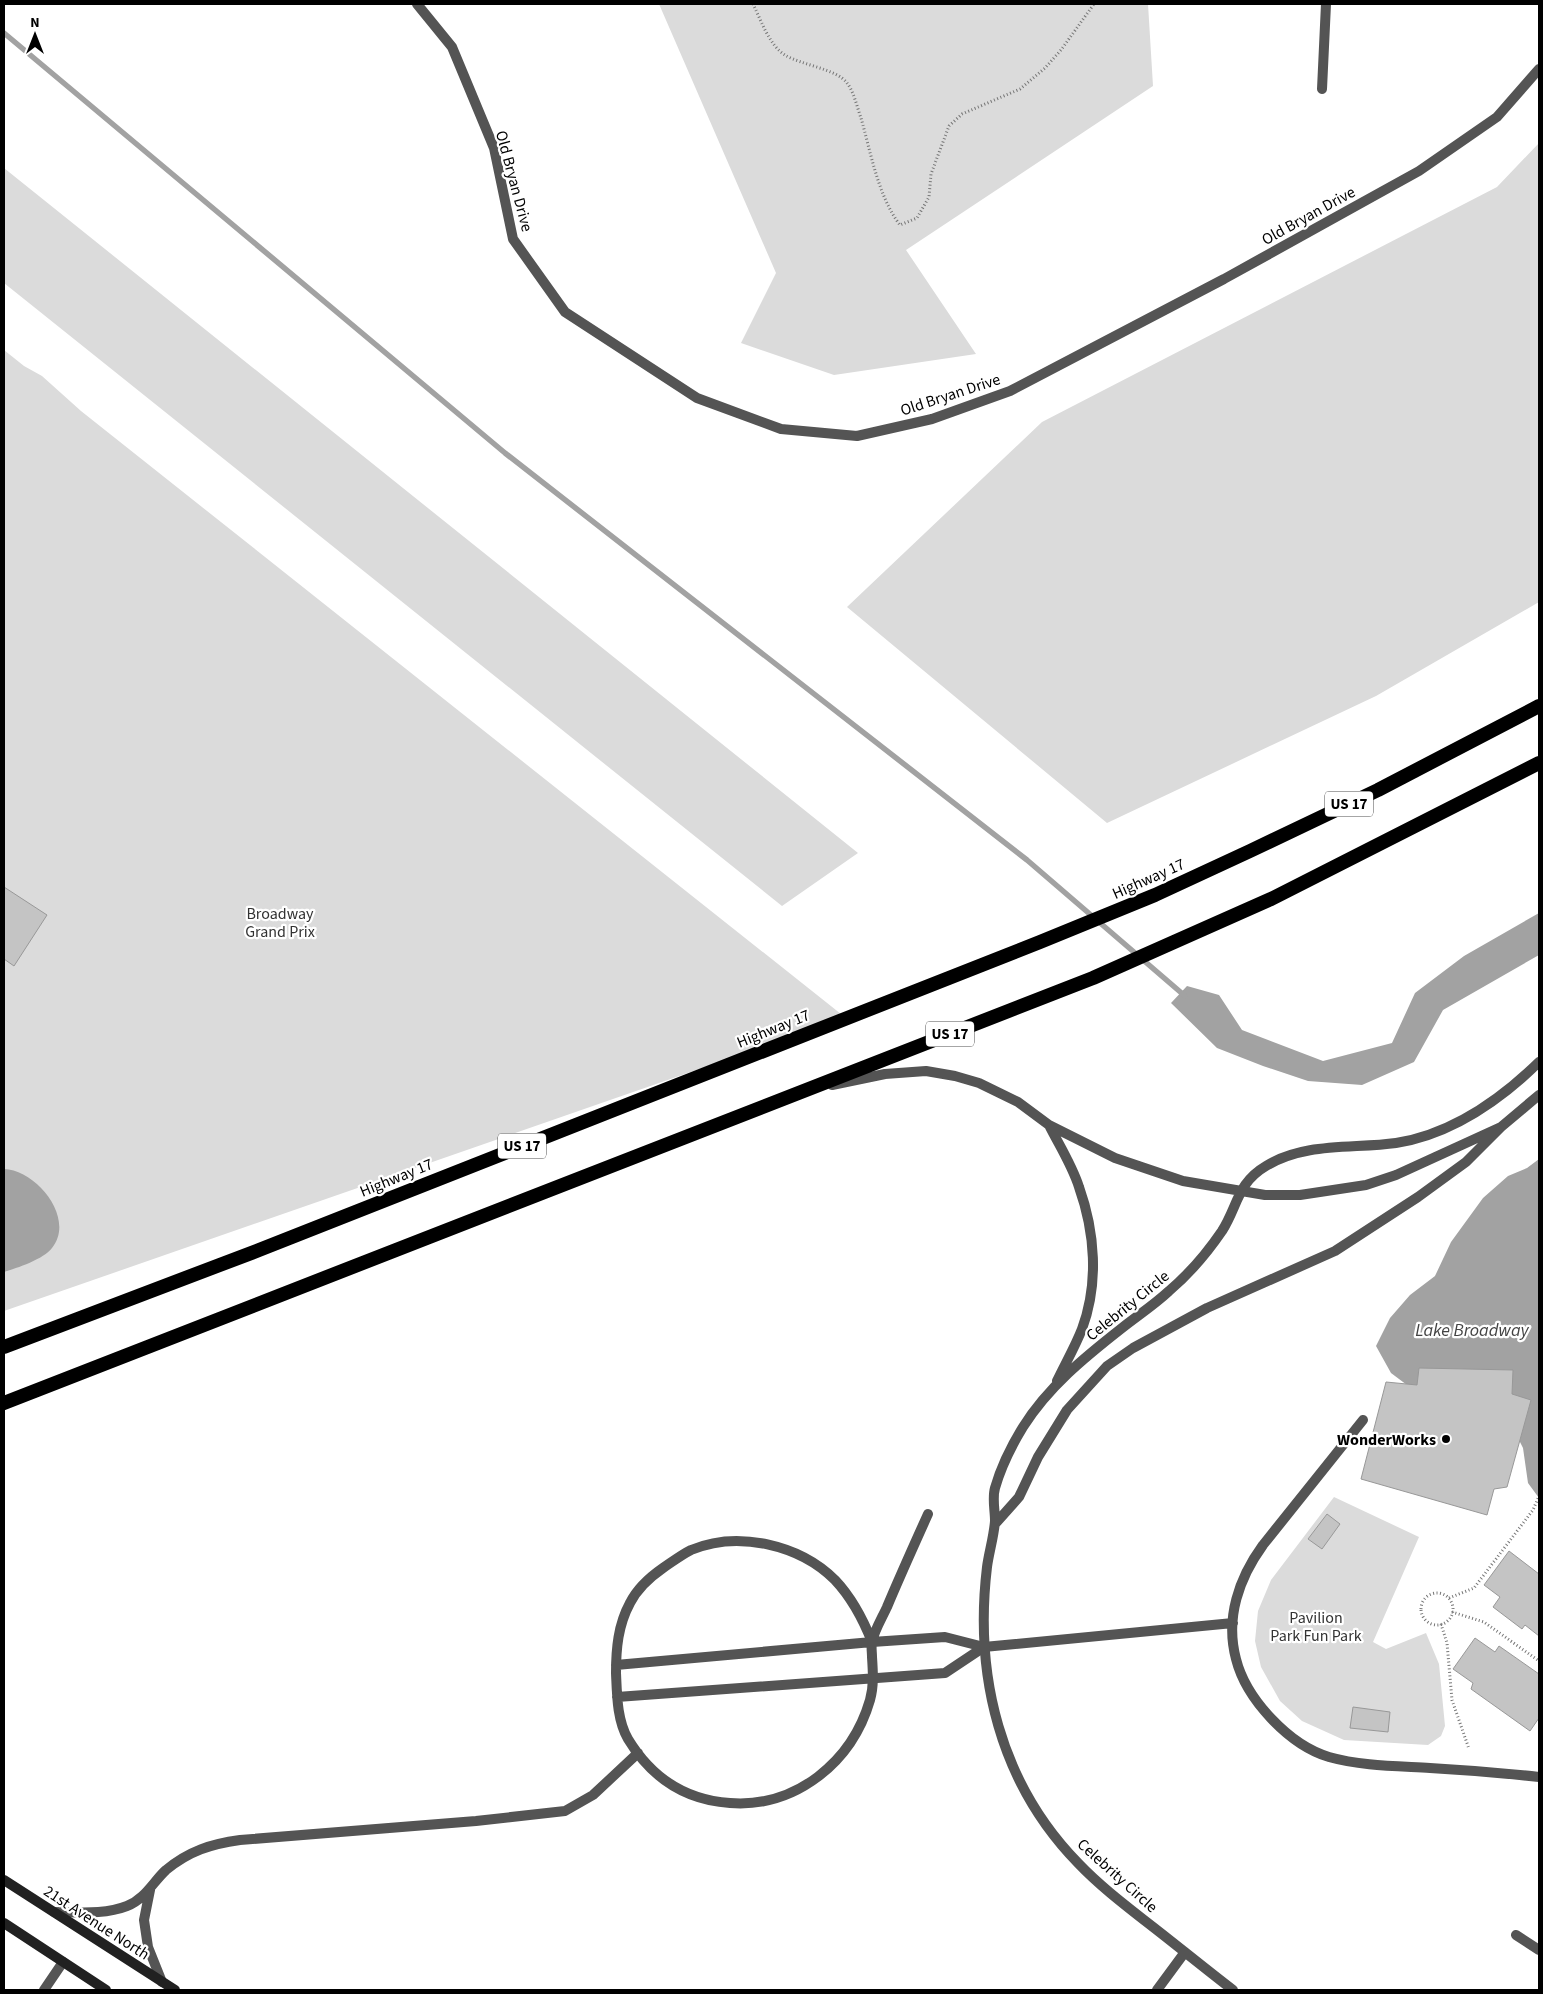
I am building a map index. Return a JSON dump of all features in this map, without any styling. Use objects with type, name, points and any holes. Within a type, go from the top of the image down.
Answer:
[{"type":"highway","name":"Highway 17","points":[[4,1347],[268,1246],[1155,895],[1378,790],[1539,706]]},
{"type":"highway","name":"US 17","points":[[4,1403],[1093,978],[1200,932],[1288,890],[1539,763]]},
{"type":"main road","name":"21st Avenue North","points":[[4,1880],[175,1990]]},
{"type":"main road","points":[[4,1923],[106,1990]]},
{"type":"street","name":"Old Bryan Drive","points":[[417,4],[452,47],[494,148],[513,239],[565,312],[697,398],[781,429],[857,436],[932,419],[1010,391],[1224,279],[1419,171],[1497,117],[1539,69]]},
{"type":"street","points":[[1322,89],[1326,4]]},
{"type":"street","name":"Celebrity Circle","points":[[1233,1990],[1113,1895],[1078,1864],[1052,1834],[1020,1781],[1002,1740],[990,1698],[984,1647],[984,1594],[989,1550],[995,1524],[994,1491],[1008,1455],[1023,1427],[1056,1384],[1124,1326],[1158,1302],[1186,1276],[1223,1228],[1248,1178],[1265,1166],[1287,1155],[1309,1150],[1394,1143],[1421,1138],[1466,1120],[1521,1080],[1539,1062]]},
{"type":"street","points":[[806,1090],[885,1074],[926,1071],[955,1076],[979,1083],[1018,1102],[1049,1125],[1115,1158],[1183,1181],[1265,1195],[1300,1195],[1366,1185],[1396,1175],[1501,1128]]},
{"type":"street","name":"Celebrity Circle","points":[[995,1524],[1019,1497],[1038,1457],[1067,1410],[1108,1366],[1133,1348],[1207,1308],[1335,1251],[1418,1197],[1458,1168],[1539,1095]]},
{"type":"street","points":[[1049,1125],[1079,1185],[1090,1227],[1094,1268],[1091,1296],[1082,1329],[1056,1384]]},
{"type":"street","points":[[1363,1420],[1251,1561],[1233,1609],[1232,1623],[1234,1654],[1243,1680],[1264,1713],[1303,1745],[1327,1756],[1358,1764],[1442,1768],[1539,1777]]},
{"type":"street","points":[[872,1642],[928,1514]]},
{"type":"street","points":[[758,1543],[779,1547],[801,1556],[834,1580],[848,1596],[863,1618],[872,1642],[874,1678],[870,1700],[851,1741],[841,1756],[820,1776],[807,1785],[786,1795],[762,1802],[742,1804],[721,1802],[701,1797],[666,1782],[652,1770],[638,1753],[627,1737],[620,1720],[616,1665],[618,1640],[623,1618],[631,1601],[657,1572],[692,1550],[712,1544],[758,1543]]},
{"type":"street","points":[[616,1665],[945,1637],[984,1647],[1232,1623]]},
{"type":"street","points":[[617,1696],[945,1673],[984,1647]]},
{"type":"street","points":[[54,1912],[108,1912],[128,1906],[150,1890],[165,1871],[190,1854],[211,1844],[476,1821],[565,1811],[593,1795],[638,1753]]},
{"type":"street","points":[[150,1890],[144,1920],[148,1946],[162,1982]]},
{"type":"street","points":[[1516,1935],[1539,1950]]},
{"type":"street","points":[[1157,1990],[1185,1952]]},
{"type":"street","points":[[44,1990],[63,1962]]},
{"type":"path","points":[[753,4],[774,44],[784,54],[800,62],[828,71],[847,82],[856,104],[880,182],[892,214],[900,225],[917,218],[929,197],[931,174],[949,126],[962,114],[1020,88],[1045,68],[1061,50],[1094,4]]},
{"type":"path","points":[[1449,1598],[1474,1588],[1533,1510],[1538,1498]]},
{"type":"path","points":[[1434,1593],[1440,1593],[1449,1598],[1453,1607],[1448,1620],[1441,1624],[1430,1624],[1422,1617],[1422,1602],[1425,1597],[1434,1593]]},
{"type":"path","points":[[1452,1612],[1484,1622],[1539,1661]]},
{"type":"path","points":[[1441,1624],[1447,1643],[1452,1700],[1470,1749]]},
{"type":"green space","points":[[659,4],[1148,4],[1153,86],[906,250],[976,354],[834,375],[741,343],[776,273]]},
{"type":"green space","points":[[1539,143],[1539,602],[1376,696],[1107,823],[847,607],[1042,422],[1497,187]]},
{"type":"green space","points":[[4,168],[858,853],[782,906],[4,283]]},
{"type":"green space","name":"Broadway Grand Prix","points":[[4,350],[24,366],[42,376],[81,411],[846,1018],[4,1311]]},
{"type":"green space","name":"Pavilion Park Fun Park","points":[[1334,1497],[1419,1537],[1373,1642],[1386,1649],[1426,1633],[1439,1664],[1445,1726],[1441,1736],[1428,1745],[1344,1740],[1302,1721],[1280,1701],[1261,1667],[1255,1641],[1258,1611],[1271,1580]]},
{"type":"water","points":[[1539,913],[1539,955],[1443,1010],[1414,1062],[1362,1085],[1308,1081],[1217,1048],[1171,1003],[1187,986],[1219,995],[1242,1030],[1323,1061],[1392,1043],[1415,993],[1464,956]]},
{"type":"water","name":"Lake Broadway","points":[[1539,1159],[1539,1498],[1528,1483],[1523,1448],[1505,1412],[1411,1388],[1391,1373],[1376,1346],[1390,1318],[1410,1295],[1435,1276],[1451,1242],[1483,1198],[1508,1176],[1527,1168]]},
{"type":"water","points":[[4,1169],[16,1171],[40,1187],[56,1210],[59,1223],[58,1236],[48,1252],[30,1263],[4,1272]]},
{"type":"building","points":[[4,887],[47,915],[14,966],[4,959]]},
{"type":"building","name":"WonderWorks","points":[[1419,1368],[1513,1370],[1512,1394],[1531,1400],[1507,1487],[1494,1489],[1487,1515],[1361,1479],[1386,1382],[1417,1385]]},
{"type":"building","points":[[1327,1514],[1340,1524],[1322,1549],[1308,1539]]},
{"type":"building","points":[[1509,1551],[1539,1574],[1539,1636],[1525,1625],[1522,1629],[1493,1607],[1500,1597],[1484,1585]]},
{"type":"building","points":[[1475,1638],[1495,1652],[1499,1646],[1539,1674],[1539,1718],[1530,1731],[1471,1689],[1473,1683],[1453,1669]]},
{"type":"building","points":[[1353,1707],[1390,1712],[1388,1732],[1350,1728]]},
{"type":"waterway","points":[[4,33],[505,453],[1027,860],[1185,996]]},
{"type":"place","name":"WonderWorks","points":[[1446,1439]]}]
